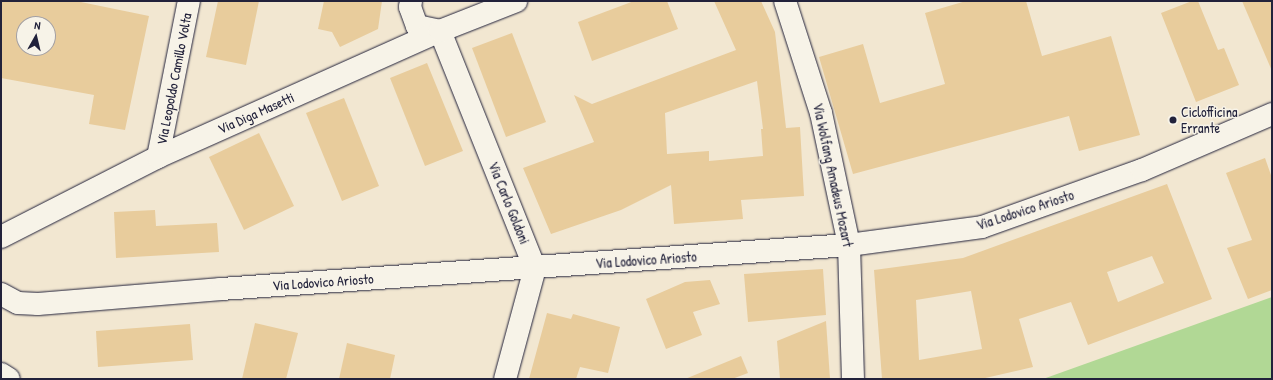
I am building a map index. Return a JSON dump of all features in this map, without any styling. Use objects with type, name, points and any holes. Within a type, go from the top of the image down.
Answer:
[{"type":"street","name":"Via Leopoldo Camillo Volta","points":[[158,157],[189,1]]},
{"type":"street","points":[[411,1],[410,7],[417,26],[440,31]]},
{"type":"street","name":"Via Diga Masetti","points":[[4,234],[158,157],[440,31],[516,1]]},
{"type":"street","name":"Via Wolfang Amadeus Mozart","points":[[785,1],[821,113],[849,245],[853,379]]},
{"type":"street","name":"Via Carlo Goldoni","points":[[440,31],[535,268]]},
{"type":"street","name":"Via Lodovico Ariosto","points":[[1,294],[18,303],[38,304],[221,289],[849,245],[982,227],[1142,170],[1272,114]]},
{"type":"street","points":[[505,379],[535,268]]},
{"type":"street","points":[[1,308],[19,308],[38,304]]},
{"type":"street","points":[[1,374],[9,379]]},
{"type":"green space","points":[[1272,297],[1272,379],[1043,379]]},
{"type":"building","points":[[1,1],[76,1],[149,16],[125,130],[89,124],[94,95],[1,78]]},
{"type":"building","points":[[218,1],[259,1],[246,65],[206,57]]},
{"type":"building","points":[[324,1],[382,1],[378,29],[340,47],[332,32],[318,29]]},
{"type":"building","points":[[634,1],[667,1],[678,29],[592,61],[578,22]]},
{"type":"building","points":[[714,1],[761,1],[775,32],[786,128],[800,127],[804,196],[741,200],[743,219],[674,224],[671,185],[621,210],[551,234],[523,168],[594,142],[574,95],[592,104],[736,50]],"holes":[[[757,81],[763,129],[761,129],[763,156],[709,161],[709,151],[667,154],[665,113]]]},
{"type":"building","points":[[966,1],[1026,1],[1042,56],[1111,36],[1140,135],[1079,151],[1069,116],[853,174],[819,57],[863,44],[880,103],[945,84],[925,13]]},
{"type":"building","points":[[1192,1],[1198,1],[1218,50],[1224,48],[1239,85],[1196,102],[1161,13]]},
{"type":"building","points":[[1242,1],[1272,1],[1272,71]]},
{"type":"building","points":[[512,33],[546,122],[506,137],[472,48]]},
{"type":"building","points":[[427,63],[463,151],[425,166],[390,78]]},
{"type":"building","points":[[344,98],[379,186],[342,201],[306,113]]},
{"type":"building","points":[[259,133],[294,206],[244,230],[209,157]]},
{"type":"building","points":[[1265,158],[1272,178],[1272,290],[1248,299],[1227,248],[1252,240],[1226,173]]},
{"type":"building","points":[[1167,184],[1212,299],[1088,345],[1071,302],[1019,319],[1033,367],[981,379],[882,379],[874,270],[963,258]],"holes":[[[1152,256],[1164,283],[1118,302],[1107,272]],[[971,291],[982,349],[919,360],[916,300]]]},
{"type":"building","points":[[155,210],[156,226],[217,223],[219,252],[116,258],[114,212]]},
{"type":"building","points":[[823,269],[826,315],[748,322],[744,274]]},
{"type":"building","points":[[710,280],[720,304],[693,312],[702,335],[666,349],[646,299],[685,282]]},
{"type":"building","points":[[547,313],[571,319],[573,314],[620,327],[608,373],[580,367],[576,379],[529,379]]},
{"type":"building","points":[[826,321],[830,379],[780,379],[777,341]]},
{"type":"building","points":[[255,323],[298,333],[286,379],[242,379]]},
{"type":"building","points":[[190,324],[193,360],[98,367],[96,331]]},
{"type":"building","points":[[347,343],[395,355],[390,379],[339,379]]},
{"type":"building","points":[[741,356],[748,373],[732,379],[685,379]]},
{"type":"place","name":"Ciclofficina Errante","points":[[1173,120]]}]
